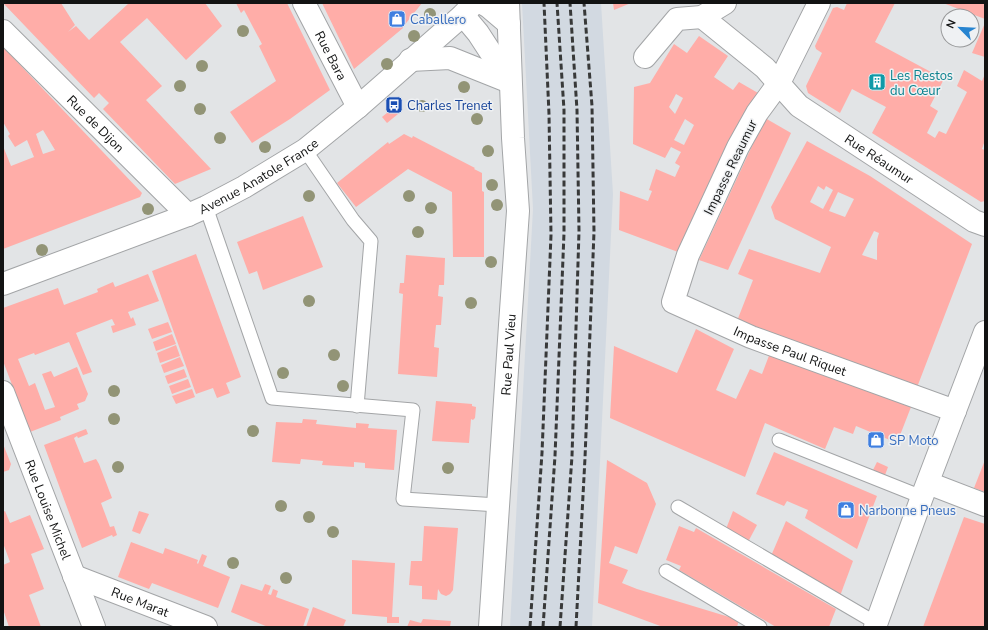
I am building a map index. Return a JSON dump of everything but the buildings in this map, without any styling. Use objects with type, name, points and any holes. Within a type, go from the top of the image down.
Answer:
[{"type":"street","name":"Rue Bara","points":[[304,3],[358,107]]},
{"type":"street","name":"Rue Paul Vieu","points":[[482,3],[489,7],[509,13],[510,82],[518,211],[490,627]]},
{"type":"street","points":[[645,56],[677,19],[702,17],[726,3]]},
{"type":"street","points":[[780,83],[819,3]]},
{"type":"street","name":"Avenue Anatole France","points":[[3,284],[197,211],[244,187],[305,150],[358,107],[468,9]]},
{"type":"street","points":[[468,9],[478,33],[510,82]]},
{"type":"street","name":"Rue Réaumur","points":[[702,17],[765,68],[799,106],[974,221],[985,226]]},
{"type":"street","name":"Rue de Dijon","points":[[3,31],[197,211]]},
{"type":"street","points":[[410,60],[450,58],[510,82]]},
{"type":"street","name":"Impasse Reaumur","points":[[688,255],[738,147],[757,113],[780,83]]},
{"type":"street","name":"Impasse Paul Riquet","points":[[688,255],[673,302],[751,337],[955,411]]},
{"type":"street","points":[[876,625],[985,332]]},
{"type":"street","name":"Rue Louise Michel","points":[[3,392],[94,627]]},
{"type":"street","points":[[925,490],[985,505]]},
{"type":"street","name":"Rue Marat","points":[[74,576],[206,627]]},
{"type":"lane","points":[[305,150],[354,220],[371,241],[357,406]]},
{"type":"lane","points":[[197,211],[272,398],[413,410],[404,499],[498,505]]},
{"type":"lane","points":[[779,440],[925,490]]},
{"type":"lane","points":[[678,508],[876,625]]},
{"type":"lane","points":[[666,572],[760,627]]},
{"type":"shaded area","points":[[522,3],[601,3],[613,194],[592,627],[510,627],[533,209]]},
{"type":"railway","points":[[530,627],[542,453],[551,235],[549,114],[544,3]]},
{"type":"railway","points":[[543,627],[555,456],[564,233],[564,110],[557,3]]},
{"type":"railway","points":[[560,627],[572,456],[579,231],[577,110],[570,3]]},
{"type":"railway","points":[[576,627],[585,458],[594,232],[592,106],[584,3]]},
{"type":"place","name":"Caballero","points":[[397,19]]},
{"type":"place","name":"Les Restos du Cœur","points":[[877,82]]},
{"type":"place","name":"Charles Trenet","points":[[394,105]]},
{"type":"place","name":"SP Moto","points":[[876,440]]},
{"type":"place","name":"Narbonne Pneus","points":[[846,510]]}]
